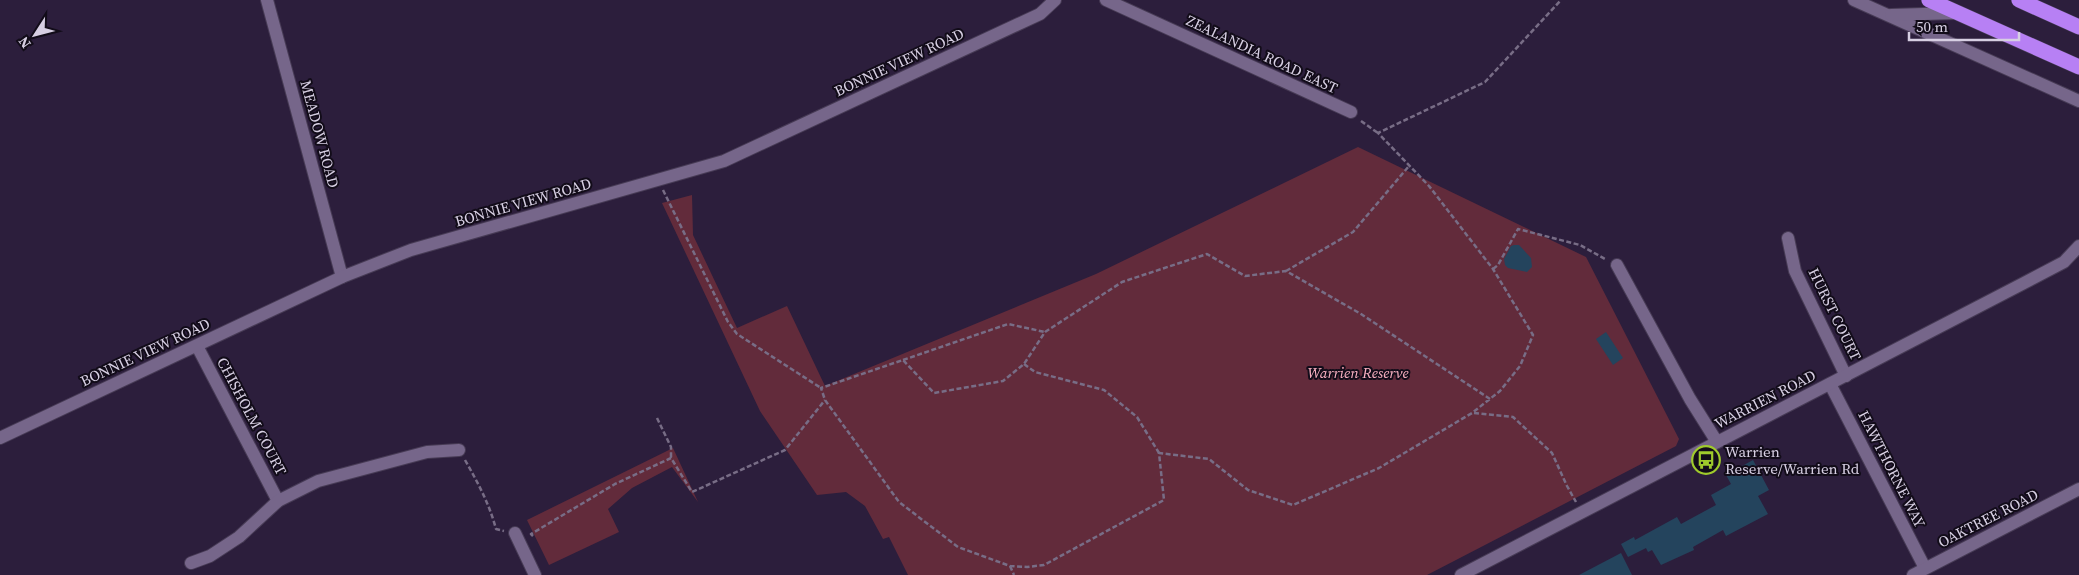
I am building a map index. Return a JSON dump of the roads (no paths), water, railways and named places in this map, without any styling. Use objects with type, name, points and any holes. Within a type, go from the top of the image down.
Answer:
[{"type":"highway","points":[[1929,0],[2079,68]]},
{"type":"highway","points":[[2019,0],[2079,27]]},
{"type":"street","name":"MEADOW ROAD","points":[[267,0],[342,277]]},
{"type":"street","name":"BONNIE VIEW ROAD","points":[[0,438],[342,277],[411,250],[724,161],[1040,14],[1055,0]]},
{"type":"street","name":"ZEALANDIA ROAD EAST","points":[[1106,0],[1351,112]]},
{"type":"street","points":[[1854,0],[2079,101]]},
{"type":"street","points":[[1886,15],[1959,13]]},
{"type":"street","name":"HURST COURT","points":[[1788,238],[1795,271],[1846,376]]},
{"type":"street","name":"WARRIEN ROAD","points":[[1461,575],[2064,262],[2079,246]]},
{"type":"street","points":[[1617,265],[1690,399],[1717,442]]},
{"type":"street","name":"CHISHOLM COURT","points":[[197,346],[278,501]]},
{"type":"street","name":"HAWTHORNE WAY","points":[[1830,384],[1925,568]]},
{"type":"street","name":"CHISHOLM COURT","points":[[191,562],[210,556],[238,537],[278,501],[318,481],[427,452],[459,450]]},
{"type":"street","name":"OAKTREE ROAD","points":[[1912,575],[2079,489]]},
{"type":"street","points":[[515,533],[535,575]]},
{"type":"place","name":"Warrien Reserve/Warrien Rd","points":[[1706,460]]},
{"type":"park label","name":"Warrien Reserve","points":[[1358,372]]}]
